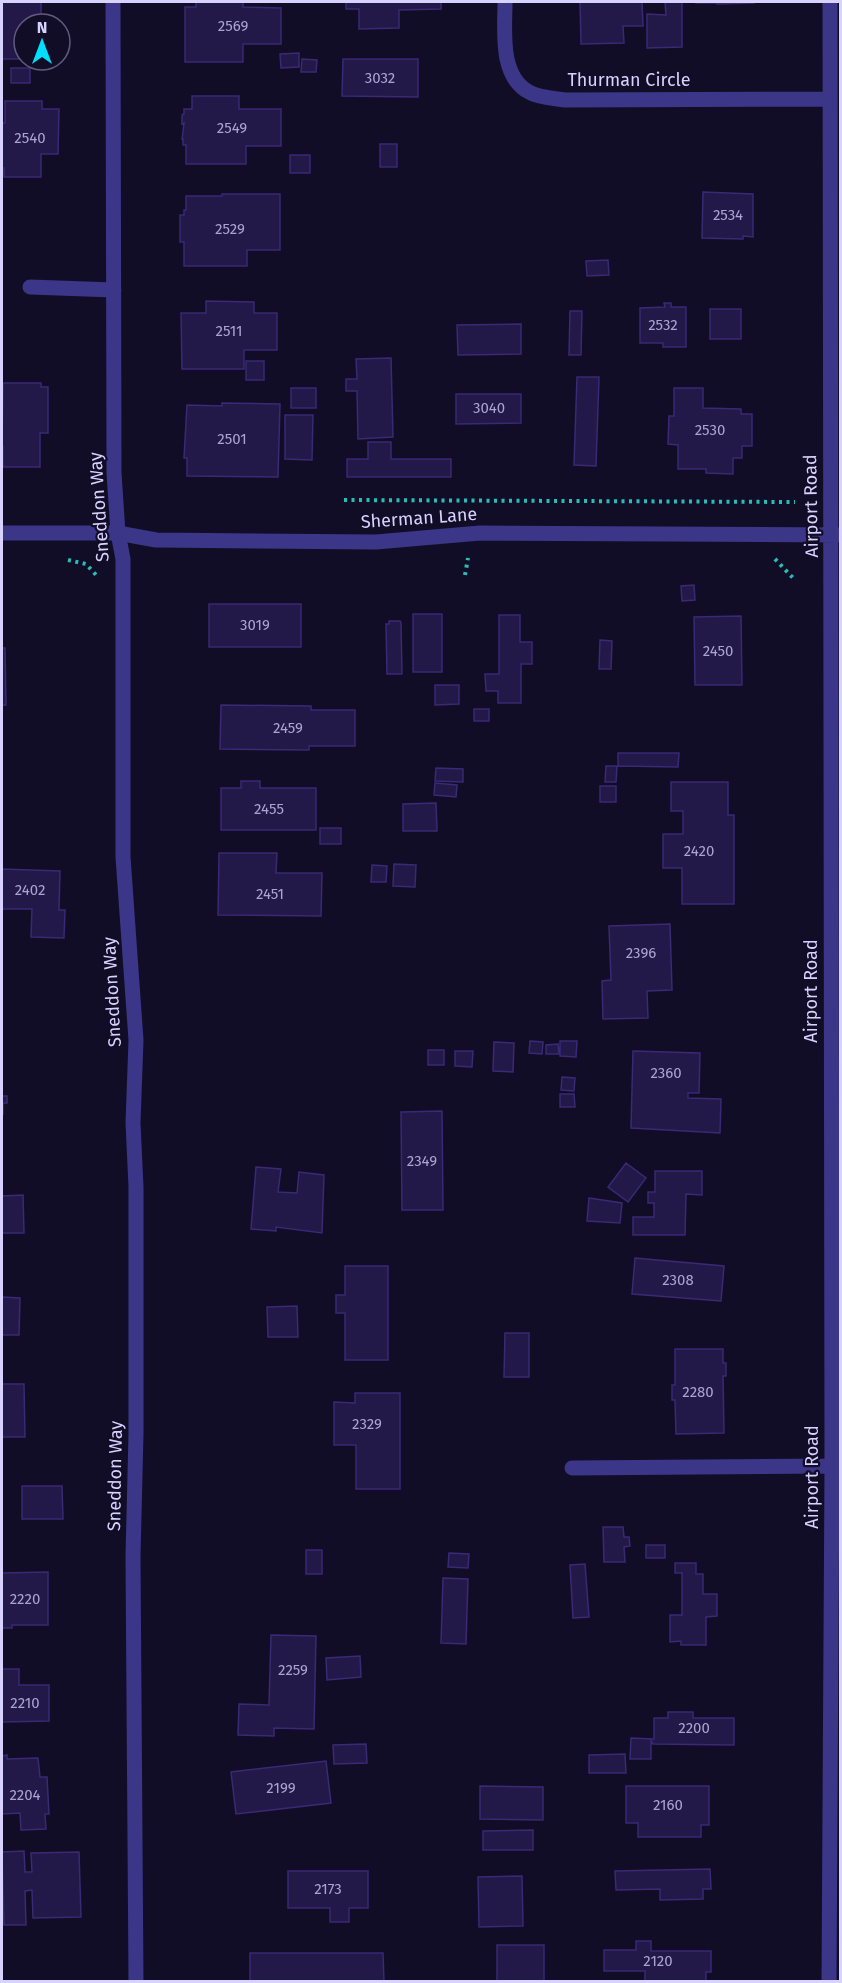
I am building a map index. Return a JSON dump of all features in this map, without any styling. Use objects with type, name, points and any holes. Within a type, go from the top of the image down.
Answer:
[{"type":"street","name":"Sneddon Way","points":[[113,2],[114,473],[117,533],[123,559],[123,856],[136,1040],[133,1123],[136,1187],[136,1434],[133,1556],[136,1982]]},
{"type":"street","name":"Thurman Circle","points":[[505,2],[506,54],[511,72],[521,87],[536,96],[565,100],[830,99]]},
{"type":"street","name":"Airport Road","points":[[829,1982],[836,535],[830,2]]},
{"type":"street","points":[[30,287],[114,290]]},
{"type":"street","name":"Sherman Lane","points":[[2,533],[117,533],[156,540],[376,542],[480,533],[836,535]]},
{"type":"street","points":[[572,1468],[832,1466]]},
{"type":"path","points":[[344,500],[795,502]]},
{"type":"path","points":[[64,559],[86,564],[97,576],[97,588]]},
{"type":"building","points":[[2,2],[41,2],[41,12],[12,12],[12,59],[2,59]]},
{"type":"building","points":[[196,2],[243,2],[243,7],[281,8],[281,44],[243,44],[243,62],[185,62],[185,7],[196,7]]},
{"type":"building","points":[[346,2],[441,2],[441,9],[399,10],[399,28],[359,29],[359,9],[346,9]]},
{"type":"building","points":[[580,2],[642,2],[643,26],[623,26],[624,43],[581,44]]},
{"type":"building","points":[[665,2],[682,2],[682,47],[647,48],[647,14],[666,15]]},
{"type":"building","points":[[696,2],[754,2],[754,3],[717,4]]},
{"type":"building","points":[[299,53],[299,67],[281,68],[280,54]]},
{"type":"building","points":[[302,59],[317,60],[316,72],[301,72]]},
{"type":"building","points":[[343,59],[418,59],[418,97],[342,96]]},
{"type":"building","points":[[11,68],[12,72],[30,72],[30,83],[11,83]]},
{"type":"building","points":[[192,96],[239,96],[239,109],[281,109],[281,146],[246,146],[246,164],[186,164],[186,145],[183,145],[183,138],[182,140],[184,123],[182,124],[182,115],[184,109],[192,109]]},
{"type":"building","points":[[5,101],[42,101],[42,109],[59,109],[58,154],[41,154],[41,177],[4,177],[2,123],[5,123]]},
{"type":"building","points":[[380,144],[397,144],[397,167],[380,167]]},
{"type":"building","points":[[290,155],[310,155],[310,173],[290,173]]},
{"type":"building","points":[[703,192],[753,194],[753,237],[743,236],[743,239],[702,238]]},
{"type":"building","points":[[222,194],[280,194],[280,250],[247,250],[247,266],[184,266],[184,242],[180,242],[180,215],[184,215],[184,210],[186,210],[186,196],[222,196]]},
{"type":"building","points":[[608,260],[609,275],[587,276],[586,261]]},
{"type":"building","points":[[206,301],[254,302],[254,313],[277,313],[277,350],[244,350],[244,369],[182,369],[181,313],[206,313]]},
{"type":"building","points":[[664,303],[671,303],[671,307],[686,307],[686,347],[663,347],[663,343],[640,343],[640,308],[665,307]]},
{"type":"building","points":[[710,309],[741,309],[741,339],[710,339]]},
{"type":"building","points":[[570,311],[582,311],[581,355],[569,355]]},
{"type":"building","points":[[521,324],[521,354],[458,355],[457,325]]},
{"type":"building","points":[[391,358],[393,437],[358,439],[357,391],[346,391],[346,379],[357,379],[356,359]]},
{"type":"building","points":[[246,361],[264,361],[264,380],[246,380]]},
{"type":"building","points":[[577,377],[599,377],[596,466],[574,465]]},
{"type":"building","points":[[3,383],[41,383],[41,387],[48,387],[48,433],[40,433],[40,467],[3,467]]},
{"type":"building","points":[[291,388],[316,388],[316,408],[291,408]]},
{"type":"building","points":[[674,388],[703,388],[703,408],[741,409],[741,414],[752,414],[752,446],[742,446],[742,458],[733,458],[733,474],[706,473],[706,469],[678,469],[678,445],[668,444],[669,416],[674,416]]},
{"type":"building","points":[[456,394],[521,394],[521,423],[456,424]]},
{"type":"building","points":[[222,403],[280,404],[278,477],[187,476],[187,458],[184,458],[187,405],[222,406]]},
{"type":"building","points":[[285,415],[313,415],[312,460],[285,459]]},
{"type":"building","points":[[368,442],[391,442],[391,459],[451,459],[451,477],[347,477],[347,459],[368,459]]},
{"type":"building","points":[[694,585],[695,600],[682,601],[681,586]]},
{"type":"building","points":[[209,604],[301,604],[301,647],[209,647]]},
{"type":"building","points":[[413,614],[442,614],[442,672],[413,672]]},
{"type":"building","points":[[499,615],[520,615],[520,642],[532,642],[532,664],[521,664],[521,703],[498,703],[498,691],[486,691],[485,674],[499,674]]},
{"type":"building","points":[[741,616],[742,685],[695,685],[694,617]]},
{"type":"building","points":[[389,621],[400,621],[401,623],[402,674],[387,674],[386,624],[389,624]]},
{"type":"building","points":[[600,640],[612,641],[611,669],[599,669]]},
{"type":"building","points":[[2,648],[5,648],[6,705],[2,705]]},
{"type":"building","points":[[435,685],[459,685],[459,704],[435,705]]},
{"type":"building","points":[[221,705],[311,706],[311,710],[355,710],[355,746],[309,746],[309,750],[220,749]]},
{"type":"building","points":[[474,709],[489,709],[489,721],[474,721]]},
{"type":"building","points":[[618,753],[679,753],[678,767],[618,766]]},
{"type":"building","points":[[606,766],[617,766],[616,782],[605,782]]},
{"type":"building","points":[[436,768],[463,769],[463,782],[435,781]]},
{"type":"building","points":[[241,781],[260,781],[260,788],[316,788],[316,830],[221,830],[221,788],[241,788]]},
{"type":"building","points":[[671,782],[728,782],[728,815],[734,815],[734,904],[682,904],[682,868],[663,868],[663,834],[683,834],[683,811],[671,811]]},
{"type":"building","points":[[435,783],[457,785],[456,797],[434,795]]},
{"type":"building","points":[[600,786],[616,786],[616,802],[600,802]]},
{"type":"building","points":[[436,803],[437,831],[403,831],[403,804]]},
{"type":"building","points":[[320,828],[341,828],[341,844],[320,844]]},
{"type":"building","points":[[219,853],[277,853],[276,873],[322,873],[321,916],[218,915]]},
{"type":"building","points":[[394,864],[416,865],[415,887],[393,886]]},
{"type":"building","points":[[372,865],[387,866],[386,882],[371,882]]},
{"type":"building","points":[[2,869],[60,871],[59,910],[65,910],[64,938],[31,937],[32,909],[2,909]]},
{"type":"building","points":[[670,924],[672,990],[647,991],[648,1018],[603,1019],[602,981],[611,980],[609,926]]},
{"type":"building","points":[[530,1041],[543,1042],[542,1054],[529,1053]]},
{"type":"building","points":[[560,1041],[577,1041],[576,1057],[560,1056]]},
{"type":"building","points":[[494,1042],[514,1043],[513,1072],[493,1071]]},
{"type":"building","points":[[558,1044],[559,1054],[546,1054],[546,1045]]},
{"type":"building","points":[[428,1050],[444,1050],[444,1065],[428,1065]]},
{"type":"building","points":[[455,1051],[473,1051],[472,1067],[455,1066]]},
{"type":"building","points":[[633,1051],[700,1053],[699,1093],[688,1093],[688,1098],[721,1099],[720,1133],[631,1128]]},
{"type":"building","points":[[562,1077],[575,1078],[574,1091],[561,1090]]},
{"type":"building","points":[[560,1094],[574,1094],[575,1107],[560,1107]]},
{"type":"building","points":[[2,1096],[7,1096],[7,1103],[3,1103],[3,1115]]},
{"type":"building","points":[[442,1111],[443,1210],[402,1210],[401,1112]]},
{"type":"building","points":[[626,1163],[646,1178],[628,1202],[608,1187]]},
{"type":"building","points":[[256,1167],[281,1169],[278,1192],[297,1193],[299,1172],[324,1175],[322,1233],[276,1227],[276,1231],[251,1229]]},
{"type":"building","points":[[655,1171],[702,1171],[702,1195],[686,1194],[685,1235],[633,1235],[633,1217],[654,1217],[654,1203],[648,1203],[648,1192],[655,1192]]},
{"type":"building","points":[[23,1195],[24,1233],[2,1233],[2,1196]]},
{"type":"building","points":[[589,1198],[622,1203],[620,1223],[587,1221]]},
{"type":"building","points":[[635,1258],[724,1266],[721,1301],[632,1294]]},
{"type":"building","points":[[345,1266],[388,1266],[388,1360],[345,1360],[345,1313],[336,1313],[336,1295],[345,1295]]},
{"type":"building","points":[[2,1297],[20,1298],[19,1335],[2,1335]]},
{"type":"building","points":[[297,1306],[298,1337],[268,1337],[267,1307]]},
{"type":"building","points":[[505,1333],[529,1333],[529,1377],[504,1377]]},
{"type":"building","points":[[675,1349],[723,1349],[723,1363],[726,1363],[726,1376],[723,1376],[724,1433],[676,1434],[675,1400],[672,1400],[672,1385],[675,1385]]},
{"type":"building","points":[[2,1384],[24,1384],[25,1437],[2,1437]]},
{"type":"building","points":[[355,1393],[400,1393],[400,1489],[356,1489],[356,1445],[334,1445],[334,1402],[355,1403]]},
{"type":"building","points":[[22,1486],[62,1486],[63,1519],[22,1519]]},
{"type":"building","points":[[603,1527],[623,1527],[624,1537],[629,1537],[630,1546],[624,1547],[625,1562],[604,1562]]},
{"type":"building","points":[[646,1545],[665,1545],[665,1558],[646,1558]]},
{"type":"building","points":[[306,1550],[322,1550],[322,1574],[306,1574]]},
{"type":"building","points":[[449,1553],[469,1554],[468,1568],[448,1567]]},
{"type":"building","points":[[675,1563],[696,1563],[696,1574],[703,1574],[703,1594],[717,1594],[717,1616],[706,1617],[706,1645],[681,1645],[681,1641],[670,1642],[670,1615],[682,1615],[682,1573],[675,1573]]},
{"type":"building","points":[[585,1564],[589,1617],[573,1618],[570,1565]]},
{"type":"building","points":[[48,1572],[48,1625],[12,1625],[12,1628],[2,1628],[2,1573]]},
{"type":"building","points":[[443,1578],[468,1579],[466,1644],[441,1643]]},
{"type":"building","points":[[271,1635],[316,1636],[314,1729],[274,1728],[274,1736],[238,1735],[239,1704],[269,1705]]},
{"type":"building","points":[[360,1656],[361,1677],[327,1680],[326,1658]]},
{"type":"building","points":[[2,1669],[19,1669],[19,1685],[49,1685],[49,1721],[2,1722]]},
{"type":"building","points":[[668,1712],[693,1712],[693,1718],[734,1718],[734,1745],[653,1744],[651,1741],[651,1759],[630,1759],[631,1738],[654,1739],[654,1718],[668,1718]]},
{"type":"building","points":[[366,1744],[367,1763],[334,1764],[333,1745]]},
{"type":"building","points":[[625,1754],[626,1773],[589,1773],[589,1755]]},
{"type":"building","points":[[7,1755],[7,1759],[38,1758],[40,1777],[47,1777],[49,1814],[45,1814],[46,1829],[21,1830],[20,1813],[2,1814],[2,1756]]},
{"type":"building","points":[[326,1761],[331,1803],[236,1814],[231,1772]]},
{"type":"building","points":[[480,1786],[543,1787],[543,1820],[480,1819]]},
{"type":"building","points":[[626,1786],[709,1786],[709,1825],[701,1825],[701,1837],[638,1837],[638,1823],[626,1823]]},
{"type":"building","points":[[533,1830],[533,1850],[483,1850],[483,1831]]},
{"type":"building","points":[[24,1851],[25,1872],[32,1872],[31,1853],[79,1852],[81,1917],[33,1918],[32,1890],[25,1891],[26,1925],[4,1925],[2,1852]]},
{"type":"building","points":[[710,1869],[711,1889],[703,1889],[703,1899],[660,1900],[660,1889],[616,1890],[615,1871]]},
{"type":"building","points":[[288,1871],[368,1871],[368,1908],[349,1908],[349,1922],[330,1922],[330,1908],[288,1908]]},
{"type":"building","points":[[522,1876],[523,1926],[479,1927],[478,1877]]},
{"type":"building","points":[[636,1941],[651,1941],[651,1951],[711,1951],[711,1972],[706,1972],[706,1982],[645,1982],[645,1971],[604,1971],[604,1950],[636,1950]]},
{"type":"building","points":[[497,1945],[544,1945],[544,1982],[497,1982]]},
{"type":"building","points":[[250,1953],[383,1953],[384,1982],[250,1982]]}]
